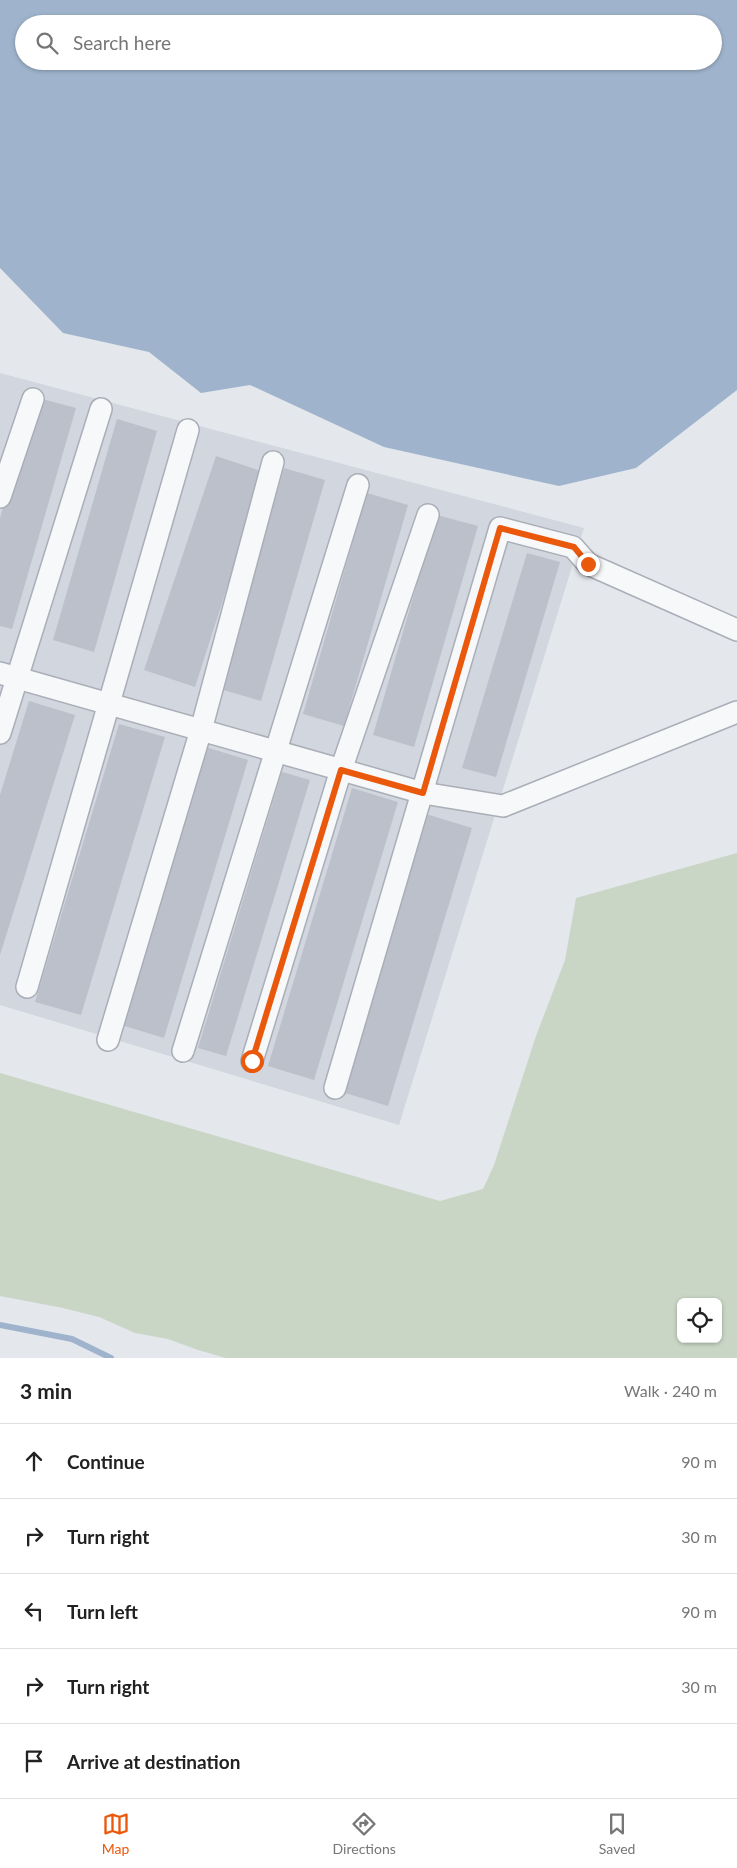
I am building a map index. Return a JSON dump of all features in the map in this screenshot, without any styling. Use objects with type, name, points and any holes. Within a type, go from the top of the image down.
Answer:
[{"type":"lane","points":[[0,497],[33,399]]},
{"type":"lane","points":[[0,733],[9,675],[100,409]]},
{"type":"lane","points":[[27,987],[188,430]]},
{"type":"lane","points":[[108,1040],[201,730],[274,462]]},
{"type":"lane","points":[[183,1051],[358,485]]},
{"type":"lane","points":[[252,1061],[341,770],[428,515]]},
{"type":"lane","points":[[335,1088],[500,528],[574,547],[588,564],[737,630]]},
{"type":"lane","points":[[9,675],[423,793],[503,806],[737,712]]},
{"type":"shaded area","points":[[0,373],[584,528],[399,1125],[0,1005]]},
{"type":"green space","points":[[737,853],[737,1358],[226,1358],[168,1339],[135,1333],[99,1317],[0,1296],[0,1073],[440,1201],[483,1189],[494,1165],[536,1036],[565,960],[576,898]]},
{"type":"water","points":[[0,0],[737,0],[737,390],[636,468],[559,486],[384,447],[250,385],[201,393],[149,352],[63,333],[0,268]]},
{"type":"building","points":[[35,397],[76,408],[12,629],[0,626],[0,518]]},
{"type":"building","points":[[117,419],[157,431],[94,652],[53,640]]},
{"type":"building","points":[[216,456],[264,472],[195,687],[144,670]]},
{"type":"building","points":[[284,468],[325,480],[261,701],[220,689]]},
{"type":"building","points":[[367,493],[408,505],[344,726],[303,714]]},
{"type":"building","points":[[437,515],[478,526],[414,747],[373,735]]},
{"type":"building","points":[[527,553],[560,562],[496,777],[462,768]]},
{"type":"building","points":[[29,701],[75,715],[0,955],[0,795]]},
{"type":"building","points":[[119,724],[165,737],[81,1015],[35,1002]]},
{"type":"building","points":[[202,746],[248,760],[164,1038],[118,1024]]},
{"type":"building","points":[[282,772],[310,780],[226,1056],[198,1048]]},
{"type":"building","points":[[352,788],[398,802],[314,1080],[268,1066]]},
{"type":"building","points":[[426,814],[472,828],[388,1106],[342,1092]]},
{"type":"waterway","points":[[0,1325],[72,1339],[111,1358]]},
{"type":"route","points":[[252,1061],[341,770],[423,793],[500,528],[574,547],[588,564]]}]
